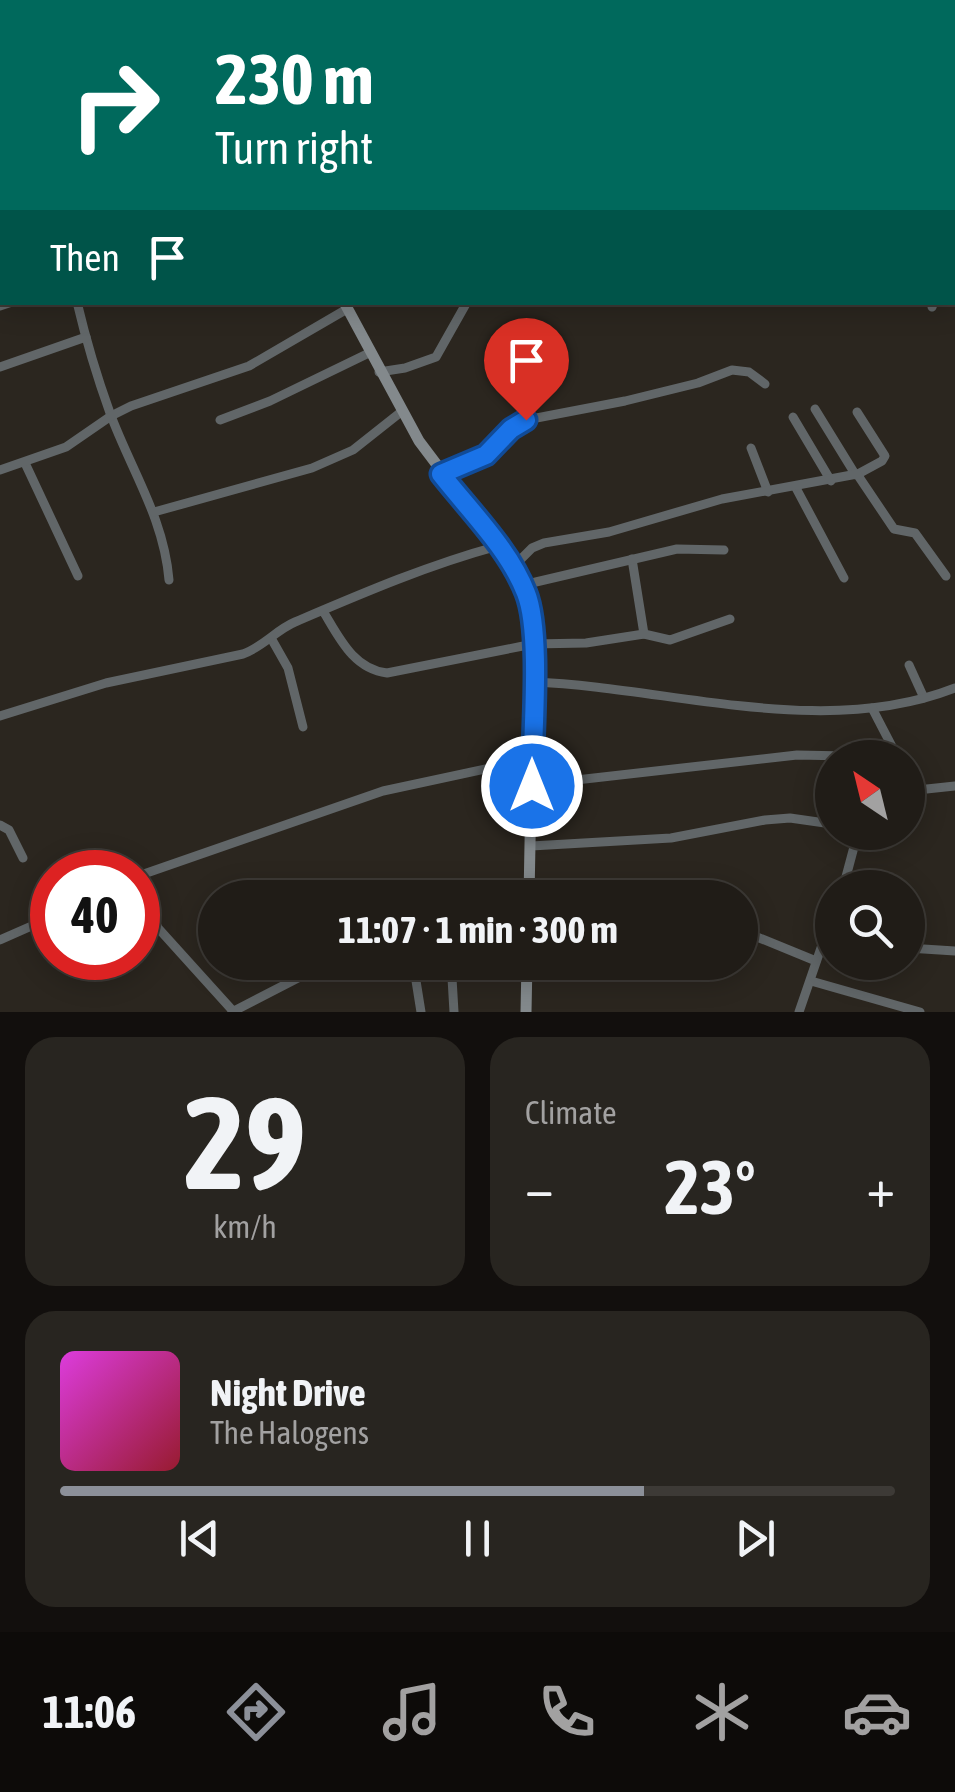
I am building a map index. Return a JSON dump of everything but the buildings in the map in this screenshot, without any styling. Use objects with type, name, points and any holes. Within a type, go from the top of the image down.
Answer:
[{"type":"street","points":[[78,305],[111,416],[154,512],[167,559],[168,580]]},
{"type":"street","points":[[379,372],[436,357],[465,305]]},
{"type":"street","points":[[0,470],[66,447],[111,416],[248,366],[346,306],[401,412],[441,474],[498,546],[528,598],[534,682],[530,880]]},
{"type":"street","points":[[0,367],[86,337]]},
{"type":"street","points":[[220,420],[270,401],[369,353]]},
{"type":"street","points":[[441,474],[486,455],[511,429],[526,420],[656,394],[732,370],[749,372],[765,384]]},
{"type":"street","points":[[815,409],[890,525],[898,531],[915,532],[946,576]]},
{"type":"street","points":[[154,512],[312,468],[354,450],[401,412]]},
{"type":"street","points":[[512,568],[537,545],[609,532],[722,499],[856,474],[882,462],[885,456],[858,412]]},
{"type":"street","points":[[793,417],[830,480]]},
{"type":"street","points":[[750,448],[768,492]]},
{"type":"street","points":[[26,463],[78,576]]},
{"type":"street","points":[[796,488],[844,578]]},
{"type":"street","points":[[0,716],[106,683],[243,654],[292,624],[430,565],[498,546]]},
{"type":"street","points":[[523,585],[677,549],[724,550]]},
{"type":"street","points":[[632,559],[644,634]]},
{"type":"street","points":[[323,611],[353,656],[378,672],[395,672],[533,644],[586,643],[644,634],[676,640],[730,619]]},
{"type":"street","points":[[272,638],[288,668],[303,727]]},
{"type":"street","points":[[909,665],[924,698]]},
{"type":"street","points":[[534,682],[581,684],[722,706],[794,709],[872,708],[955,688]]},
{"type":"street","points":[[872,708],[889,740]]},
{"type":"street","points":[[532,786],[815,755]]},
{"type":"street","points":[[295,980],[237,1011],[154,923],[138,876],[383,791],[532,759]]},
{"type":"street","points":[[925,790],[955,786]]},
{"type":"street","points":[[531,846],[672,838],[765,820],[815,822]]},
{"type":"street","points":[[0,826],[9,830],[23,858]]},
{"type":"street","points":[[0,940],[30,927]]},
{"type":"street","points":[[758,937],[815,960]]},
{"type":"street","points":[[925,949],[955,951]]},
{"type":"street","points":[[799,1012],[815,964]]},
{"type":"street","points":[[416,980],[421,1012]]},
{"type":"street","points":[[452,980],[454,1012]]},
{"type":"street","points":[[526,1012],[527,980]]},
{"type":"street","points":[[811,981],[920,1012]]},
{"type":"route","points":[[526,420],[511,429],[486,455],[441,474],[498,546],[528,598],[533,632],[532,786]]}]
